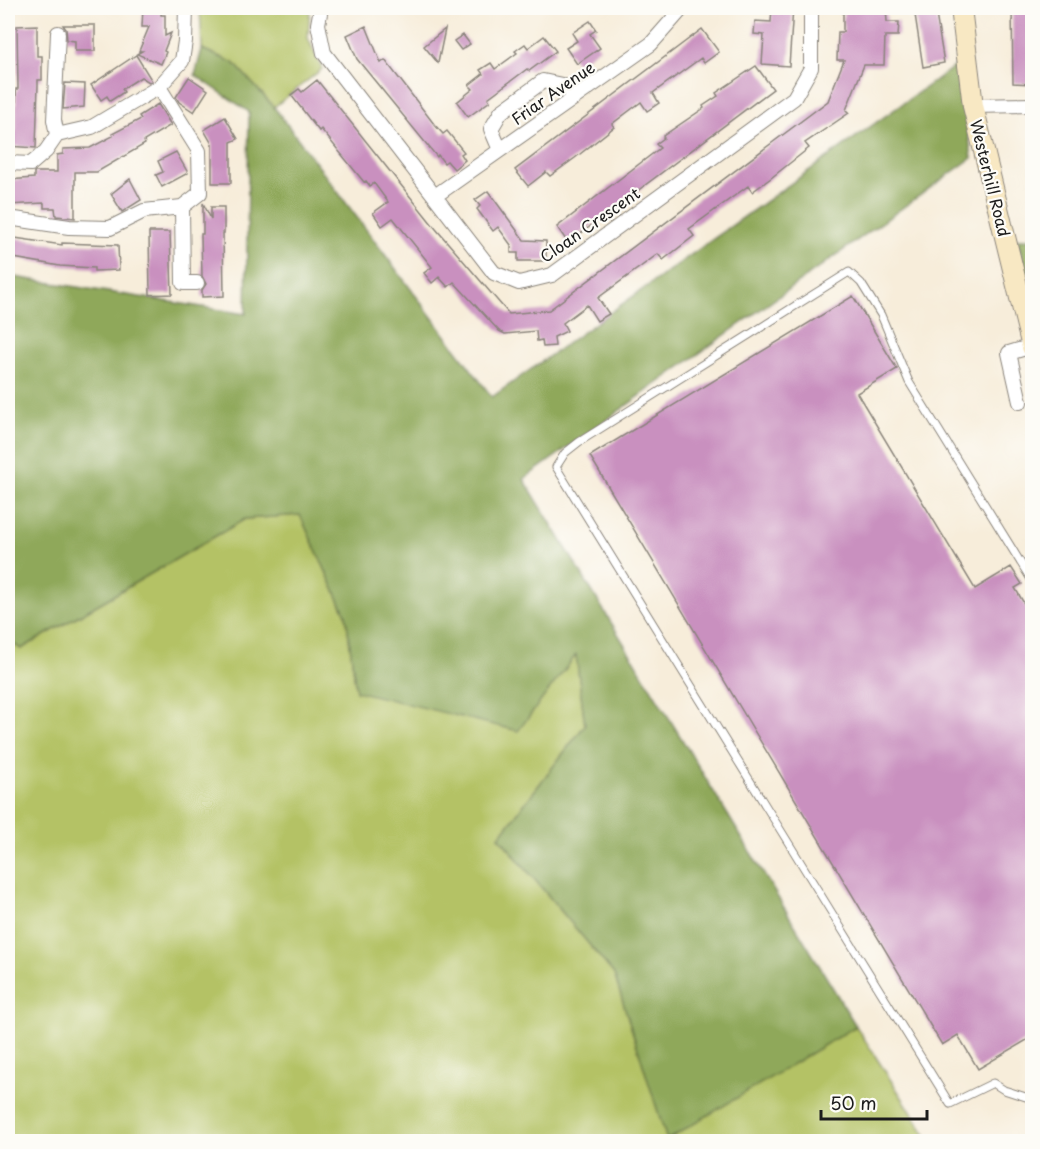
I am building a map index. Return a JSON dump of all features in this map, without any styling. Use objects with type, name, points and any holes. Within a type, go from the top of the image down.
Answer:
[{"type":"street","points":[[8,163],[31,164],[46,151],[57,135],[92,128],[159,87],[182,62],[186,41],[186,8]]},
{"type":"street","name":"Cloan Crescent","points":[[321,8],[318,24],[324,52],[494,273],[519,283],[552,275],[794,98],[811,68],[811,8]]},
{"type":"street","name":"Friar Avenue","points":[[435,196],[651,44],[680,11],[679,8]]},
{"type":"street","name":"Westerhill Road","points":[[961,8],[973,106],[1032,347]]},
{"type":"street","points":[[57,135],[54,120],[58,33]]},
{"type":"street","points":[[500,150],[491,129],[501,112],[543,81],[562,85],[576,95]]},
{"type":"street","points":[[8,218],[69,227],[110,228],[144,211],[182,207],[200,193],[199,151],[159,87]]},
{"type":"street","points":[[973,106],[1032,105]]},
{"type":"street","points":[[182,207],[183,283],[197,283]]},
{"type":"street","points":[[1020,402],[1009,353],[1032,347]]},
{"type":"lane","points":[[1032,581],[909,382],[881,315],[861,283],[849,272],[579,442],[565,453],[556,467],[950,1104],[993,1083],[1004,1090],[1032,1099]]},
{"type":"green space","points":[[200,8],[310,8],[308,38],[322,69],[274,107],[234,63],[202,49]]},
{"type":"green space","points":[[202,49],[234,63],[274,107],[492,397],[958,64],[972,158],[524,479],[856,1026],[667,1140],[614,974],[499,837],[585,725],[576,655],[518,731],[356,691],[346,615],[300,515],[245,519],[21,649],[8,640],[8,276],[246,314],[249,112],[195,75]]},
{"type":"green space","points":[[1017,239],[1032,239],[1032,303]]},
{"type":"green space","points":[[300,515],[346,615],[356,691],[576,654],[585,725],[499,837],[614,974],[667,1139],[856,1026],[930,1141],[8,1141],[8,640],[21,649],[245,519]]},
{"type":"building","points":[[143,8],[161,8],[161,15],[165,15],[165,36],[171,33],[161,64],[137,54],[142,51],[139,51],[149,27],[142,27]]},
{"type":"building","points":[[772,8],[793,8],[789,66],[762,64],[764,35],[754,34],[755,21],[771,22]]},
{"type":"building","points":[[843,8],[886,8],[887,22],[899,22],[898,36],[885,36],[884,65],[864,65],[846,110],[849,113],[805,143],[809,148],[752,192],[748,186],[689,229],[694,236],[663,260],[658,254],[598,298],[609,314],[597,321],[587,305],[563,323],[567,331],[554,337],[555,346],[543,347],[542,340],[537,341],[536,331],[505,334],[499,331],[454,282],[448,287],[439,277],[432,283],[424,273],[432,267],[393,218],[382,226],[373,213],[388,202],[374,183],[370,186],[366,181],[364,182],[291,95],[299,89],[302,92],[317,80],[436,229],[509,314],[549,310],[828,101],[844,60],[837,60],[838,32],[843,32]]},
{"type":"building","points":[[914,8],[935,8],[944,63],[923,67]]},
{"type":"building","points":[[1012,8],[1032,8],[1032,84],[1013,83]]},
{"type":"building","points":[[590,21],[596,30],[590,34],[600,48],[577,64],[566,48],[577,41],[572,33]]},
{"type":"building","points":[[37,25],[37,56],[42,56],[42,80],[38,80],[36,148],[8,146],[8,131],[16,131],[17,26]]},
{"type":"building","points":[[63,25],[95,25],[95,51],[75,51],[75,41],[67,40],[66,29]]},
{"type":"building","points":[[366,26],[381,63],[385,60],[434,124],[443,134],[447,131],[464,152],[461,154],[465,160],[454,169],[447,161],[444,163],[438,155],[437,157],[357,59],[347,35]]},
{"type":"building","points":[[445,29],[438,63],[424,46]]},
{"type":"building","points":[[702,29],[719,52],[704,63],[701,58],[653,93],[659,103],[647,111],[641,102],[612,124],[614,127],[575,158],[550,176],[546,172],[528,186],[515,170]]},
{"type":"building","points":[[463,35],[470,44],[461,50],[454,41]]},
{"type":"building","points":[[544,36],[556,51],[488,98],[490,101],[468,117],[457,102],[473,89],[469,85],[483,74],[480,70],[491,63],[495,69],[525,44],[528,48]]},
{"type":"building","points":[[136,55],[152,81],[149,82],[141,77],[122,89],[124,92],[110,101],[107,96],[101,100],[91,85]]},
{"type":"building","points":[[756,66],[773,89],[568,243],[557,227],[660,148],[656,144],[664,138],[663,136],[704,108],[703,106],[718,96],[716,93]]},
{"type":"building","points":[[189,77],[208,90],[194,112],[179,102],[176,97]]},
{"type":"building","points":[[65,83],[85,84],[84,107],[63,109]]},
{"type":"building","points":[[158,104],[171,125],[144,141],[145,144],[97,172],[75,172],[75,218],[56,216],[55,208],[44,208],[44,203],[8,205],[8,180],[34,178],[34,172],[57,172],[57,155],[63,154],[63,149],[90,148],[141,119],[139,116]]},
{"type":"building","points":[[225,117],[238,139],[231,142],[231,183],[212,183],[212,144],[204,130]]},
{"type":"building","points":[[176,152],[188,173],[162,187],[156,175],[163,172],[158,161]]},
{"type":"building","points":[[130,179],[141,200],[122,212],[111,194]]},
{"type":"building","points":[[488,191],[524,240],[546,241],[546,261],[518,261],[518,253],[511,253],[511,245],[498,227],[493,231],[477,209],[480,206],[475,200]]},
{"type":"building","points":[[203,203],[211,219],[211,207],[224,207],[224,296],[202,297],[202,290],[206,284],[202,276]]},
{"type":"building","points":[[149,232],[170,232],[172,294],[150,295]]},
{"type":"building","points":[[8,237],[62,245],[62,243],[118,245],[119,270],[94,271],[94,268],[60,266],[8,257]]},
{"type":"building","points":[[853,296],[897,369],[857,393],[975,589],[1011,567],[1022,584],[1015,588],[1032,617],[1032,1037],[978,1069],[958,1035],[942,1045],[590,456]]}]
